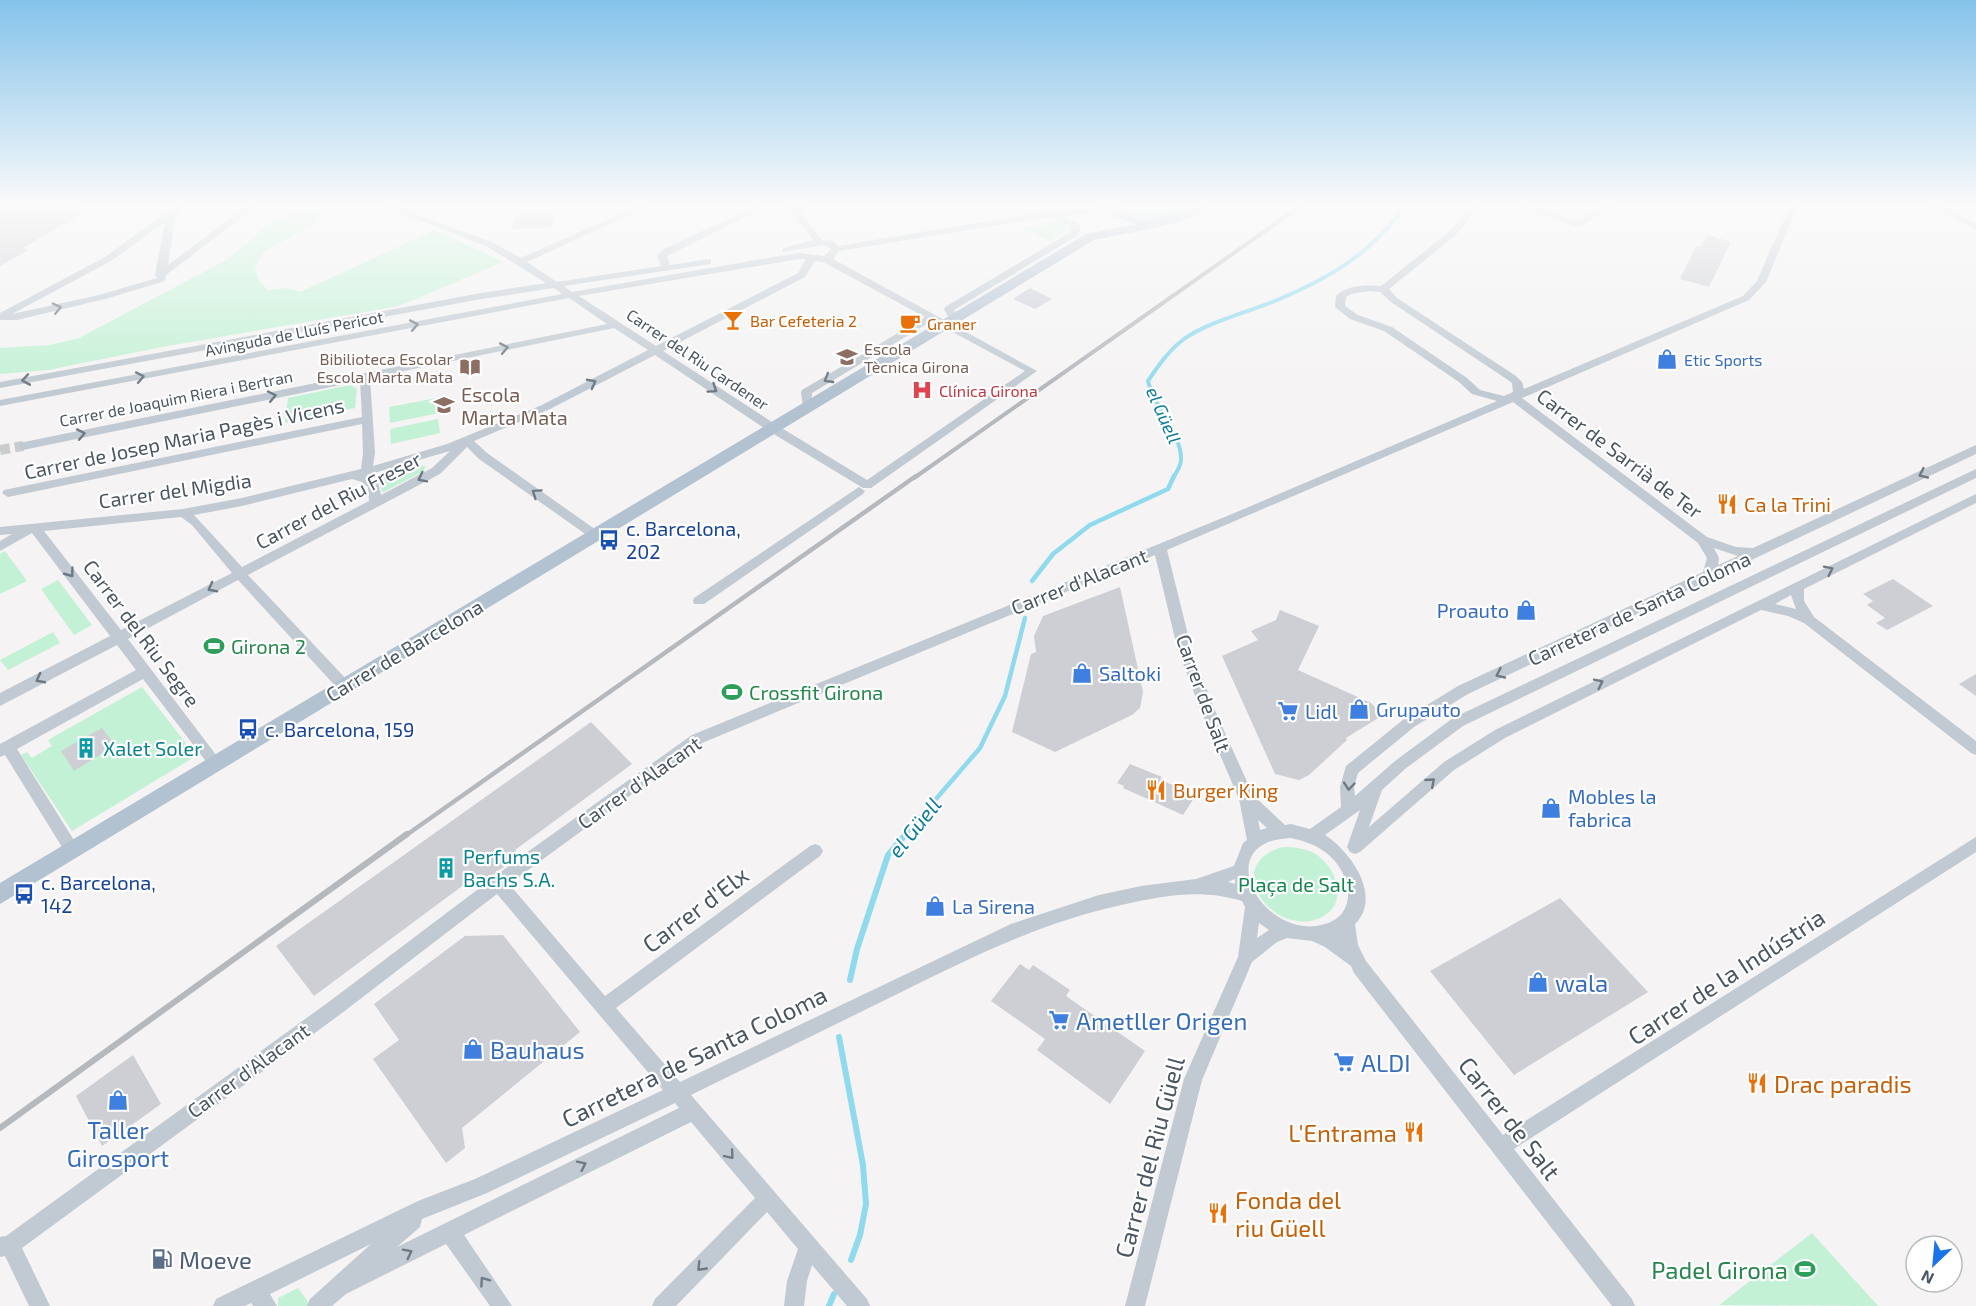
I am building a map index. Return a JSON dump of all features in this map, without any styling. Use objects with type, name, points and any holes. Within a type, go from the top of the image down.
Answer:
[{"type":"main road","name":"Carrer de Barcelona","points":[[0,894],[771,428],[943,320],[1039,266]]},
{"type":"street","points":[[0,318],[97,266]]},
{"type":"street","points":[[163,279],[165,266]]},
{"type":"street","points":[[0,318],[17,317],[102,297],[163,279],[179,266]]},
{"type":"street","name":"Carrer del Riu Cardener","points":[[526,266],[863,488]]},
{"type":"street","name":"Avinguda de Lluís Pericot","points":[[0,385],[660,266]]},
{"type":"street","name":"Avinguda de Lluís Pericot","points":[[0,403],[592,291],[737,266]]},
{"type":"street","name":"Carrer del Riu Freser","points":[[0,700],[436,471],[467,441],[546,407],[802,275],[804,266]]},
{"type":"street","points":[[699,601],[1032,371],[943,320],[838,266]]},
{"type":"street","name":"Carrer de Barcelona","points":[[943,320],[949,309],[1021,266]]},
{"type":"street","points":[[1383,289],[1412,266]]},
{"type":"street","name":"Carrer d'Alacant","points":[[40,1306],[5,1246],[336,1007],[697,739],[1160,548],[1746,298],[1761,282],[1768,266]]},
{"type":"street","name":"Carrer de Sarrià de Ter","points":[[1514,398],[1520,388],[1512,378],[1394,300],[1383,289],[1359,289],[1348,291],[1341,296],[1340,307],[1354,316],[1388,329],[1463,380],[1476,392],[1496,399],[1514,398],[1703,540],[1735,550],[1756,553]]},
{"type":"street","name":"Carrer de Joaquim Riera i Bertran","points":[[23,446],[616,325]]},
{"type":"street","points":[[365,376],[369,453],[360,474],[374,485],[375,502]]},
{"type":"street","name":"Carrer de Josep Maria Pagès i Vicens","points":[[8,492],[367,419]]},
{"type":"street","points":[[467,441],[483,456],[595,535]]},
{"type":"street","name":"Carrer del Migdia","points":[[0,531],[183,513],[242,502],[360,474],[467,441]]},
{"type":"street","name":"Carretera de Santa Coloma","points":[[1349,810],[1347,787],[1351,770],[1408,723],[1463,690],[1976,449]]},
{"type":"street","name":"Carretera de Santa Coloma","points":[[1312,836],[1349,810],[1400,765],[1458,722],[1976,473]]},
{"type":"street","points":[[1355,847],[1449,766],[1500,734],[1976,498]]},
{"type":"street","points":[[183,513],[196,522],[344,686]]},
{"type":"street","points":[[0,547],[34,527]]},
{"type":"street","name":"Carrer del Riu Segre","points":[[34,527],[216,764]]},
{"type":"street","name":"Carrer de Sarrià de Ter","points":[[1703,540],[1713,558],[1709,575]]},
{"type":"street","name":"Carrer de Salt","points":[[1160,548],[1193,675],[1247,799],[1255,843]]},
{"type":"street","points":[[1797,586],[1798,601],[1809,620]]},
{"type":"street","points":[[1759,604],[1791,612],[1809,620],[1976,749]]},
{"type":"street","points":[[72,850],[4,749],[138,675]]},
{"type":"street","name":"Carretera de Santa Coloma","points":[[1349,866],[1375,788]]},
{"type":"street","name":"Carrer de Salt","points":[[1247,799],[1281,832]]},
{"type":"street","points":[[1281,832],[1296,832],[1312,836],[1332,846],[1349,866],[1355,880],[1357,895],[1354,908],[1346,920],[1330,931],[1314,934],[1286,930],[1266,920],[1249,901],[1240,870],[1246,853],[1266,836],[1281,832]]},
{"type":"street","name":"Carrer de la Indústria","points":[[1501,1147],[1976,844]]},
{"type":"street","name":"Carrer d'Elx","points":[[604,1007],[815,851]]},
{"type":"street","name":"Carretera de Santa Coloma","points":[[223,1306],[260,1299],[425,1208],[480,1186],[1005,933],[1054,914],[1108,900],[1197,886],[1240,870]]},
{"type":"street","points":[[499,884],[860,1306]]},
{"type":"street","name":"Carretera de Santa Coloma","points":[[1197,886],[1219,887],[1249,901]]},
{"type":"street","name":"Carrer del Riu Güell","points":[[1135,1306],[1193,1079],[1246,957],[1249,901]]},
{"type":"street","name":"Carrer de Salt","points":[[1346,920],[1350,945],[1356,960],[1625,1306]]},
{"type":"street","name":"Carrer del Riu Güell","points":[[1246,957],[1272,937],[1286,930]]},
{"type":"street","name":"Carrer de Salt","points":[[1314,934],[1356,960]]},
{"type":"street","points":[[336,1288],[693,1111]]},
{"type":"street","points":[[662,1306],[767,1199]]},
{"type":"street","points":[[317,1306],[425,1208]]},
{"type":"street","points":[[449,1232],[502,1306]]},
{"type":"street","points":[[794,1306],[797,1281],[809,1246]]},
{"type":"green space","points":[[215,266],[256,266],[255,269],[259,281],[268,290],[287,288],[300,292],[357,266],[494,266],[399,306],[162,347],[48,370],[0,374],[0,348],[49,345],[79,338]]},
{"type":"green space","points":[[350,385],[357,389],[355,408],[285,423],[288,398]]},
{"type":"green space","points":[[437,398],[439,413],[390,423],[389,407]]},
{"type":"green space","points":[[438,419],[440,433],[391,444],[390,429]]},
{"type":"green space","points":[[418,465],[425,466],[424,471],[384,492],[382,492],[380,483],[375,479]]},
{"type":"green space","points":[[5,551],[27,581],[0,594],[0,554]]},
{"type":"green space","points":[[58,580],[92,625],[74,635],[41,589]]},
{"type":"green space","points":[[53,632],[60,643],[8,670],[0,660]]},
{"type":"green space","points":[[142,687],[196,756],[72,831],[21,755],[27,752],[32,758],[52,746],[48,740]]},
{"type":"green space","name":"Plaça de Salt","points":[[1283,847],[1299,848],[1314,853],[1322,859],[1334,875],[1338,894],[1336,903],[1322,917],[1304,922],[1287,919],[1272,910],[1260,897],[1254,883],[1255,868],[1264,856]]},
{"type":"green space","name":"Padel Girona","points":[[1812,1233],[1878,1306],[1719,1305]]},
{"type":"green space","points":[[298,1288],[311,1306],[278,1306],[278,1298]]},
{"type":"building","points":[[1686,266],[1719,266],[1709,287],[1680,279]]},
{"type":"building","points":[[1030,288],[1052,299],[1035,309],[1013,299]]},
{"type":"building","points":[[1893,579],[1933,606],[1887,630],[1876,623],[1885,618],[1867,605],[1873,601],[1863,594]]},
{"type":"building","name":"Saltoki","points":[[1120,587],[1143,692],[1140,708],[1132,715],[1055,752],[1012,732],[1031,654],[1036,652],[1034,636],[1043,616]]},
{"type":"building","name":"Lidl","points":[[1280,610],[1319,626],[1298,670],[1371,703],[1383,715],[1346,738],[1347,740],[1309,775],[1299,780],[1275,774],[1222,656],[1258,640],[1251,631],[1276,620]]},
{"type":"building","points":[[1976,674],[1976,696],[1959,684]]},
{"type":"building","name":"Perfums Bachs S.A.","points":[[591,722],[632,764],[515,850],[519,855],[480,885],[473,878],[314,996],[276,946]]},
{"type":"building","name":"Xalet Soler","points":[[102,728],[112,741],[104,746],[108,750],[74,771],[61,751]]},
{"type":"building","name":"Burger King","points":[[1130,764],[1162,777],[1160,779],[1192,795],[1194,798],[1183,815],[1123,788],[1124,786],[1117,783]]},
{"type":"building","name":"wala","points":[[1560,898],[1648,992],[1514,1075],[1430,971]]},
{"type":"building","name":"Bauhaus","points":[[503,935],[580,1032],[462,1128],[465,1148],[446,1163],[373,1059],[399,1040],[374,1004],[465,936]]},
{"type":"building","name":"Ametller Origen","points":[[1020,964],[1029,970],[1033,965],[1070,990],[1066,996],[1145,1051],[1110,1104],[1037,1050],[1045,1039],[991,1001]]},
{"type":"building","name":"Taller Girosport","points":[[133,1055],[161,1104],[102,1146],[76,1096]]},
{"type":"waterway","name":"el Güell","points":[[1173,477],[1181,462],[1180,450],[1148,381],[1164,358],[1179,343],[1194,333],[1299,290],[1343,266]]},
{"type":"waterway","name":"el Güell","points":[[1032,581],[1053,554],[1090,525],[1168,489],[1173,477]]},
{"type":"waterway","name":"el Güell","points":[[904,836],[980,748],[1005,696],[1025,618]]},
{"type":"waterway","name":"el Güell","points":[[850,980],[857,949],[888,855],[906,834]]},
{"type":"waterway","name":"el Güell","points":[[839,1037],[863,1165],[866,1204],[860,1235],[851,1260]]},
{"type":"waterway","name":"el Güell","points":[[829,1306],[834,1294]]},
{"type":"tunnel","points":[[0,450],[23,446]]},
{"type":"railway","points":[[914,478],[1215,266]]},
{"type":"railway","points":[[405,836],[916,476]]},
{"type":"railway","points":[[0,1128],[407,834]]},
{"type":"place","name":"Bar Cefeteria 2","points":[[733,320]]},
{"type":"place","name":"Graner","points":[[910,323]]},
{"type":"place","name":"Escola Tècnica Girona","points":[[847,357]]},
{"type":"place","name":"Etic Sports","points":[[1667,359]]},
{"type":"place","name":"Bibilioteca Escolar Escola Marta Mata","points":[[470,367]]},
{"type":"place","name":"Clínica Girona","points":[[922,390]]},
{"type":"place","name":"Escola Marta Mata","points":[[444,405]]},
{"type":"place","name":"Ca la Trini","points":[[1727,504]]},
{"type":"place","name":"c. Barcelona, 202","points":[[609,540]]},
{"type":"place","name":"Proauto","points":[[1526,610]]},
{"type":"place","name":"Girona 2","points":[[214,646]]},
{"type":"place","name":"Saltoki","points":[[1082,673]]},
{"type":"place","name":"Crossfit Girona","points":[[732,692]]},
{"type":"place","name":"Grupauto","points":[[1359,709]]},
{"type":"place","name":"Lidl","points":[[1288,711]]},
{"type":"place","name":"c. Barcelona, 159","points":[[248,729]]},
{"type":"place","name":"Xalet Soler","points":[[86,748]]},
{"type":"place","name":"Burger King","points":[[1156,790]]},
{"type":"place","name":"Mobles la fabrica","points":[[1551,808]]},
{"type":"place","name":"Perfums Bachs S.A.","points":[[446,868]]},
{"type":"place","name":"c. Barcelona, 142","points":[[24,894]]},
{"type":"place","name":"La Sirena","points":[[935,906]]},
{"type":"place","name":"wala","points":[[1538,982]]},
{"type":"place","name":"Ametller Origen","points":[[1059,1020]]},
{"type":"place","name":"Bauhaus","points":[[473,1049]]},
{"type":"place","name":"ALDI","points":[[1344,1062]]},
{"type":"place","name":"Drac paradis","points":[[1757,1083]]},
{"type":"place","name":"Taller Girosport","points":[[118,1100]]},
{"type":"place","name":"L'Entrama","points":[[1414,1132]]},
{"type":"place","name":"Fonda del riu Güell","points":[[1218,1213]]},
{"type":"place","name":"Moeve","points":[[162,1259]]},
{"type":"place","name":"Padel Girona","points":[[1805,1269]]}]
